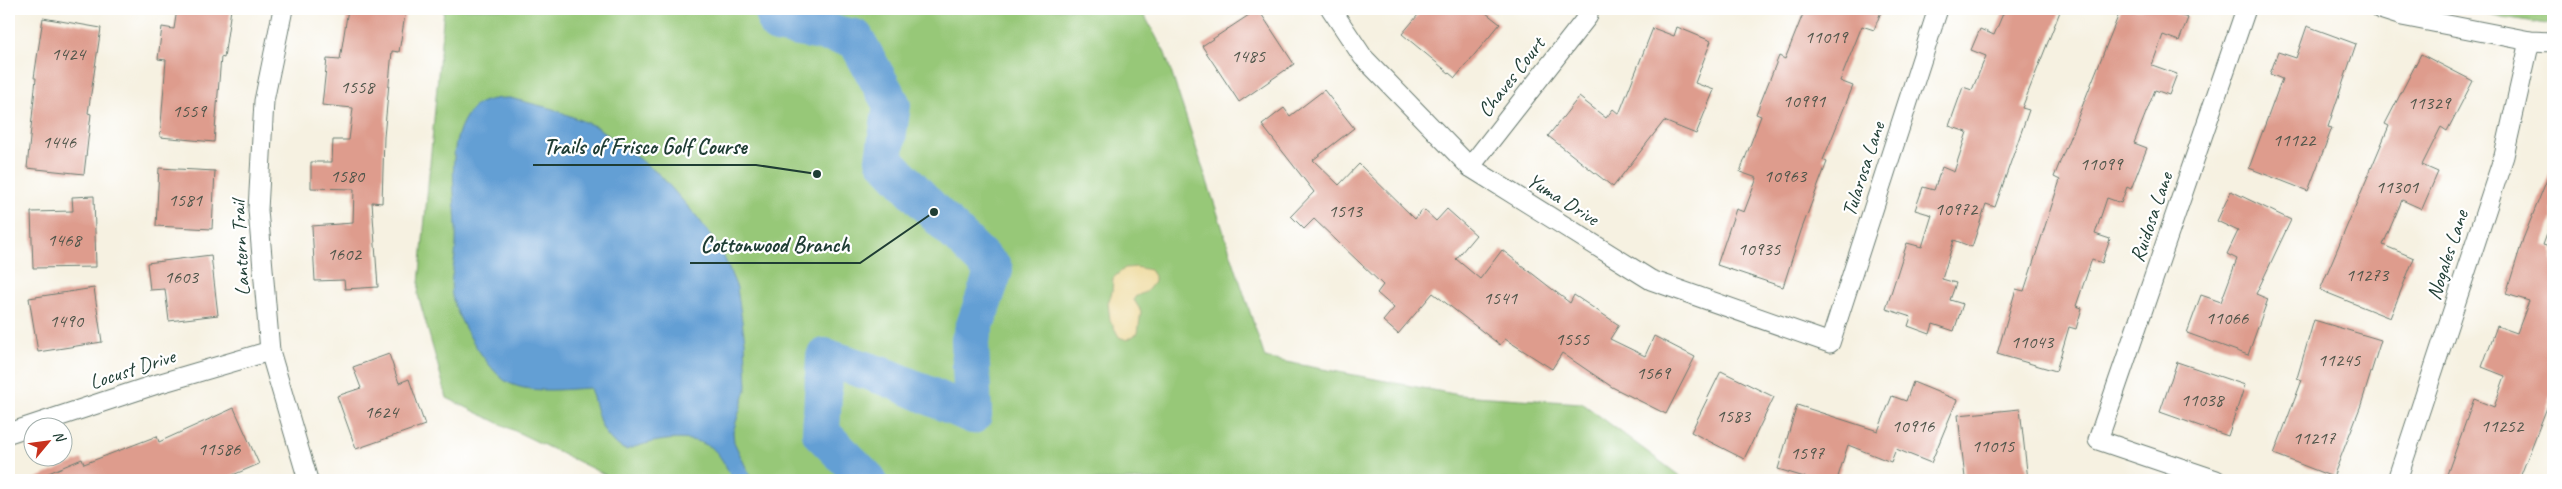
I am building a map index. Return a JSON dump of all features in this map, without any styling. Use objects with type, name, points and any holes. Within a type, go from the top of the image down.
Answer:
[{"type":"street","name":"Lantern Trail","points":[[283,9],[264,101],[258,210],[270,351],[308,480]]},
{"type":"street","name":"Yuma Drive","points":[[1330,9],[1363,57],[1470,167],[1651,280],[1830,344]]},
{"type":"street","name":"Tularosa Lane","points":[[1830,344],[1938,9]]},
{"type":"street","name":"Ruidosa Lane","points":[[2216,480],[2098,440],[2246,9]]},
{"type":"street","points":[[2380,9],[2402,16],[2530,41],[2553,42]]},
{"type":"street","name":"Chaves Court","points":[[1470,167],[1588,16]]},
{"type":"street","name":"Nogales Lane","points":[[2397,480],[2504,156],[2530,41]]},
{"type":"street","name":"Locust Drive","points":[[9,433],[154,385],[270,351]]},
{"type":"green space","points":[[444,9],[1141,9],[1165,53],[1265,358],[1459,395],[1582,403],[1685,480],[616,480],[447,398],[418,295]]},
{"type":"green space","points":[[2466,9],[2553,9],[2553,25],[2503,17]]},
{"type":"sand","points":[[1136,267],[1150,270],[1154,276],[1154,282],[1147,291],[1135,297],[1134,300],[1141,311],[1138,333],[1127,340],[1119,337],[1110,320],[1108,303],[1112,292],[1113,278],[1125,268]]},
{"type":"water","points":[[510,98],[553,109],[597,127],[660,175],[698,218],[714,240],[724,257],[737,288],[745,341],[747,387],[733,432],[734,442],[752,480],[733,480],[725,464],[714,450],[705,444],[694,441],[683,439],[659,441],[626,450],[617,445],[605,432],[590,388],[546,390],[513,385],[497,373],[473,341],[455,306],[451,290],[456,243],[454,154],[464,120],[474,107],[486,101]]},
{"type":"building","points":[[177,9],[231,9],[224,58],[221,57],[214,142],[160,137],[166,60],[158,59],[162,27],[174,29]]},
{"type":"building","points":[[348,9],[406,9],[399,52],[392,51],[384,137],[382,203],[372,202],[378,287],[345,289],[344,280],[315,281],[312,226],[353,223],[354,189],[311,188],[311,162],[332,162],[333,140],[349,140],[353,108],[322,105],[327,59],[340,60]]},
{"type":"building","points":[[1258,9],[1294,64],[1239,102],[1202,46]]},
{"type":"building","points":[[1423,9],[1481,9],[1500,24],[1455,78],[1402,34]]},
{"type":"building","points":[[1805,9],[1882,9],[1874,30],[1862,26],[1840,81],[1853,86],[1823,160],[1827,162],[1801,231],[1783,287],[1717,265],[1736,209],[1744,212],[1757,178],[1740,172],[1761,116],[1756,114],[1779,56],[1785,59]]},
{"type":"building","points":[[2005,9],[2061,9],[2022,108],[2029,110],[1995,207],[1986,204],[1972,247],[1954,240],[1942,279],[1956,283],[1950,300],[1963,304],[1954,331],[1933,324],[1930,334],[1908,326],[1911,317],[1886,309],[1907,243],[1922,247],[1932,215],[1915,210],[1923,187],[1934,190],[1942,167],[1954,172],[1967,132],[1949,126],[1963,87],[1972,90],[1986,56],[1971,50],[1980,29],[1994,35]]},
{"type":"building","points":[[2121,9],[2177,9],[2175,14],[2188,18],[2179,41],[2163,35],[2152,65],[2177,74],[2169,95],[2155,90],[2134,143],[2147,148],[2131,189],[2127,187],[2121,203],[2107,198],[2095,234],[2110,239],[2102,263],[2092,259],[2076,306],[2082,308],[2076,329],[2069,327],[2056,371],[1997,354],[2016,289],[2024,291],[2060,180],[2054,177]]},
{"type":"building","points":[[43,18],[101,28],[88,113],[91,114],[84,174],[27,168],[36,78],[34,78]]},
{"type":"building","points":[[2307,26],[2356,44],[2328,127],[2332,128],[2308,191],[2249,168],[2282,79],[2270,74],[2278,52],[2296,58]]},
{"type":"building","points":[[1677,27],[1711,41],[1695,83],[1714,90],[1696,134],[1664,121],[1613,187],[1548,136],[1579,97],[1606,118],[1613,109],[1619,114],[1653,28],[1674,36]]},
{"type":"building","points":[[2421,54],[2473,81],[2447,131],[2441,127],[2422,165],[2438,172],[2422,209],[2402,200],[2383,245],[2414,258],[2390,318],[2320,290],[2389,126],[2385,124]]},
{"type":"building","points":[[1324,90],[1354,128],[1313,160],[1339,185],[1359,164],[1415,219],[1423,209],[1436,221],[1447,209],[1476,235],[1456,259],[1480,279],[1502,250],[1570,303],[1574,295],[1619,325],[1610,339],[1645,356],[1654,336],[1695,357],[1666,414],[1612,387],[1562,353],[1552,369],[1505,339],[1500,345],[1433,293],[1398,334],[1383,321],[1394,308],[1377,293],[1383,285],[1314,219],[1304,229],[1291,216],[1314,192],[1262,125],[1284,108],[1290,116]]},
{"type":"building","points":[[2552,167],[2553,218],[2543,245],[2553,248],[2553,392],[2519,480],[2445,480],[2474,399],[2494,407],[2505,376],[2482,367],[2497,326],[2517,333],[2529,301],[2506,294],[2523,239]]},
{"type":"building","points":[[159,168],[215,171],[212,229],[156,226]]},
{"type":"building","points":[[2231,191],[2291,220],[2256,294],[2268,299],[2248,355],[2187,333],[2201,295],[2221,302],[2237,259],[2227,254],[2238,231],[2217,221]]},
{"type":"building","points":[[94,196],[96,267],[33,268],[31,212],[73,211],[72,197]]},
{"type":"building","points":[[211,255],[218,315],[169,321],[165,289],[150,290],[147,263]]},
{"type":"building","points":[[94,288],[102,342],[38,352],[29,298]]},
{"type":"building","points":[[2314,320],[2381,340],[2361,405],[2333,477],[2274,454],[2302,380],[2297,378]]},
{"type":"building","points":[[389,354],[399,383],[409,379],[425,425],[356,449],[337,396],[361,388],[353,367]]},
{"type":"building","points":[[2177,362],[2245,385],[2228,436],[2160,412]]},
{"type":"building","points":[[1721,371],[1774,397],[1744,459],[1691,432]]},
{"type":"building","points":[[1913,382],[1957,400],[1931,463],[1896,449],[1891,462],[1848,445],[1837,480],[1814,480],[1778,469],[1797,405],[1878,431],[1892,396],[1906,401]]},
{"type":"building","points":[[234,408],[259,464],[221,480],[32,480],[65,466],[72,466],[72,463],[82,459],[84,464],[157,436],[159,442]]},
{"type":"building","points":[[2020,409],[2028,480],[1997,480],[1996,475],[1965,478],[1958,415]]},
{"type":"waterway","points":[[773,9],[777,24],[855,38],[892,105],[884,159],[934,212],[994,270],[970,340],[973,415],[889,378],[825,357],[821,433],[868,480]]},
{"type":"place","name":"Trails of Frisco Golf Course","points":[[817,174]]},
{"type":"place","name":"Cottonwood Branch","points":[[934,212]]}]
